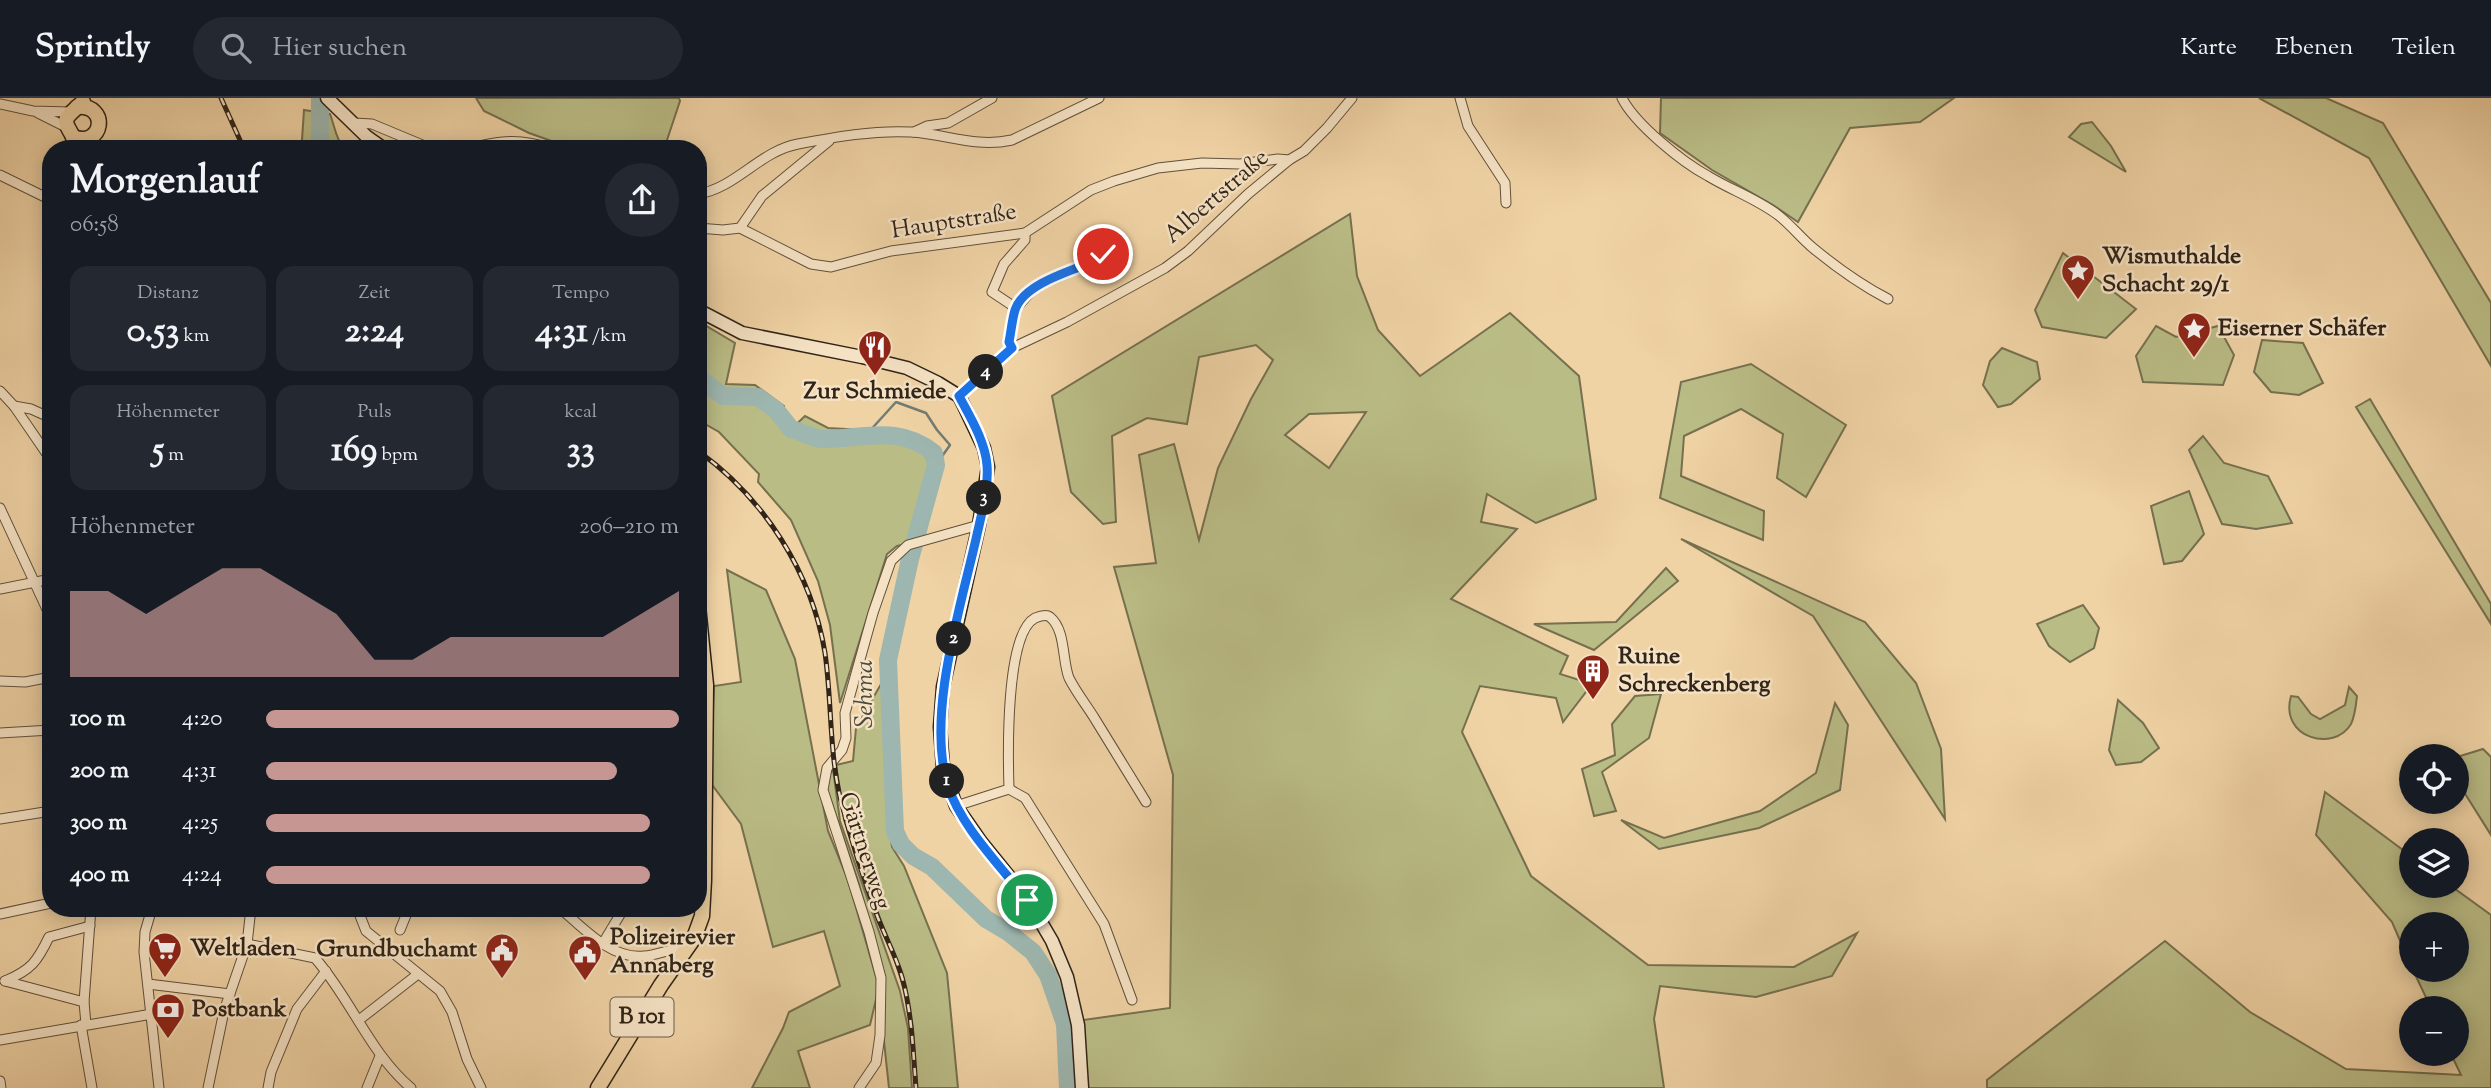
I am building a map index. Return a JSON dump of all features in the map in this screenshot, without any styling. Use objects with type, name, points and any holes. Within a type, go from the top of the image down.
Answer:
[{"type":"main road","points":[[329,99],[374,140]]},
{"type":"main road","points":[[97,105],[98,128],[79,140],[77,106],[97,105]]},
{"type":"main road","points":[[707,315],[742,333],[907,368],[959,396],[984,448],[988,467],[979,525],[943,687],[940,727],[943,766],[956,806],[1027,900],[1052,940],[1067,977],[1079,1025],[1082,1088]]},
{"type":"main road","name":"B 101","points":[[598,1088],[661,985],[688,948],[702,917]]},
{"type":"street","points":[[914,132],[927,125],[948,123],[992,98]]},
{"type":"street","points":[[707,192],[720,188],[779,149],[876,133],[914,132],[976,143],[997,143],[1013,140],[1099,98]]},
{"type":"street","points":[[1289,160],[1319,136],[1351,98]]},
{"type":"street","points":[[1460,98],[1468,126],[1506,183],[1506,204]]},
{"type":"street","points":[[1622,98],[1628,109],[1651,133],[1706,175],[1780,216],[1811,247],[1848,276],[1888,299]]},
{"type":"street","points":[[0,104],[33,111],[77,106]]},
{"type":"street","points":[[33,111],[79,140]]},
{"type":"street","points":[[354,123],[372,124],[410,140]]},
{"type":"street","points":[[740,228],[762,196],[830,140]]},
{"type":"street","name":"Hauptstraße","points":[[707,229],[740,228],[811,264],[831,267],[891,251],[1025,233],[1091,190],[1147,171],[1189,164],[1289,160]]},
{"type":"street","name":"Albertstraße","points":[[959,396],[1012,348],[1067,322],[1165,268],[1188,251],[1248,194],[1289,160]]},
{"type":"street","points":[[0,175],[42,196]]},
{"type":"street","points":[[1016,308],[992,292],[1004,264],[1025,240],[1025,233]]},
{"type":"street","points":[[1012,348],[1009,342],[1016,308],[1034,287],[1098,260],[1103,254],[1103,242]]},
{"type":"street","points":[[0,391],[14,406],[42,447]]},
{"type":"street","points":[[14,406],[42,414]]},
{"type":"street","points":[[0,508],[42,598]]},
{"type":"street","name":"Gärtnerweg","points":[[859,1088],[876,1063],[880,1035],[881,978],[823,790],[827,768],[842,750],[846,737],[845,713],[885,575],[896,554],[908,545],[979,525]]},
{"type":"street","points":[[0,589],[42,581]]},
{"type":"street","points":[[1009,789],[1007,739],[1010,698],[1021,635],[1028,623],[1045,615],[1052,618],[1060,634],[1069,677],[1146,802]]},
{"type":"street","points":[[0,681],[25,682],[42,679]]},
{"type":"street","points":[[0,733],[42,731]]},
{"type":"street","points":[[956,806],[1009,789],[1025,798],[1104,924],[1132,999]]},
{"type":"street","points":[[0,819],[42,812]]},
{"type":"street","points":[[0,914],[42,905]]},
{"type":"street","points":[[90,917],[84,1024],[92,1088]]},
{"type":"street","points":[[149,917],[144,952],[159,1088]]},
{"type":"street","points":[[208,1088],[230,994],[247,944],[250,917]]},
{"type":"street","points":[[361,917],[366,931],[440,991],[452,1012],[467,1059],[481,1088]]},
{"type":"street","points":[[400,930],[405,917]]},
{"type":"street","points":[[571,917],[603,943],[623,955],[643,957],[678,947],[688,948]]},
{"type":"street","points":[[603,943],[619,917]]},
{"type":"street","points":[[3,981],[23,973],[37,961],[49,937],[90,926]]},
{"type":"street","points":[[247,944],[315,958],[359,1020],[380,1056],[411,1088]]},
{"type":"street","points":[[268,1088],[271,1072],[297,1009],[326,971]]},
{"type":"street","points":[[359,1020],[418,974]]},
{"type":"street","points":[[3,981],[84,1002]]},
{"type":"street","points":[[148,984],[230,994]]},
{"type":"street","points":[[0,1040],[152,1014]]},
{"type":"street","points":[[368,1088],[380,1056]]},
{"type":"street","points":[[0,1081],[1,1088]]},
{"type":"green space","points":[[476,98],[679,98],[680,101],[667,140],[549,140],[484,111]]},
{"type":"green space","points":[[1661,98],[1954,98],[1920,122],[1850,128],[1798,222],[1712,170],[1660,133]]},
{"type":"green space","points":[[2259,98],[2326,98],[2383,123],[2491,303],[2491,366],[2369,158]]},
{"type":"green space","points":[[304,110],[330,114],[339,140],[302,140]]},
{"type":"green space","points":[[2092,122],[2111,146],[2126,172],[2069,137],[2081,124]]},
{"type":"green space","points":[[1350,214],[1357,276],[1378,330],[1420,376],[1510,313],[1579,376],[1596,499],[1536,523],[1487,494],[1481,522],[1517,529],[1451,599],[1568,656],[1560,674],[1592,684],[1563,722],[1556,698],[1480,686],[1462,732],[1531,876],[1648,965],[1794,967],[1857,933],[1832,976],[1756,997],[1660,986],[1654,1019],[1664,1088],[1088,1088],[1083,1020],[1170,1008],[1173,775],[1114,567],[1156,563],[1139,455],[1174,444],[1199,540],[1218,468],[1273,360],[1256,345],[1199,357],[1187,424],[1147,418],[1112,436],[1116,522],[1103,524],[1071,492],[1052,396]],"holes":[[[1366,412],[1329,468],[1285,435],[1309,414]]]},
{"type":"green space","points":[[2063,253],[2136,309],[2106,338],[2042,327],[2035,310]]},
{"type":"green space","points":[[707,326],[735,343],[726,384],[755,385],[784,406],[778,422],[788,432],[805,416],[828,428],[902,432],[924,438],[920,447],[930,464],[912,543],[897,546],[887,554],[840,703],[830,625],[818,581],[791,520],[758,482],[759,474],[719,432],[707,425]]},
{"type":"green space","points":[[2156,326],[2176,337],[2218,326],[2234,355],[2223,385],[2143,382],[2136,356]]},
{"type":"green space","points":[[2262,340],[2303,343],[2323,383],[2299,395],[2271,392],[2254,372]]},
{"type":"green space","points":[[2002,348],[2037,362],[2040,379],[2011,404],[1998,407],[1983,385],[1990,361]]},
{"type":"green space","points":[[1751,364],[1846,425],[1806,497],[1777,478],[1783,434],[1741,409],[1684,436],[1681,476],[1764,511],[1763,540],[1660,498],[1681,382]]},
{"type":"green space","points":[[2370,399],[2491,604],[2491,624],[2356,407]]},
{"type":"green space","points":[[2203,436],[2224,463],[2268,476],[2292,523],[2256,529],[2222,524],[2189,450]]},
{"type":"green space","points":[[2189,491],[2204,534],[2182,561],[2164,564],[2151,506]]},
{"type":"green space","points":[[1681,539],[1865,622],[1916,683],[1941,749],[1945,819],[1813,616]]},
{"type":"green space","points":[[1666,568],[1678,581],[1594,650],[1534,624],[1616,622]]},
{"type":"green space","points":[[727,570],[766,590],[795,659],[828,831],[848,880],[877,980],[877,995],[870,1025],[798,1051],[810,1088],[752,1088],[789,1012],[840,986],[824,931],[773,947],[741,824],[710,782],[714,686],[741,682]]},
{"type":"green space","points":[[2083,605],[2099,628],[2094,648],[2070,662],[2049,646],[2037,624]]},
{"type":"green space","points":[[894,666],[885,736],[891,789],[889,825],[892,847],[904,866],[947,973],[958,1088],[917,1088],[913,1028],[904,990],[844,820],[836,765],[853,761],[856,728]]},
{"type":"green space","points":[[2349,687],[2357,696],[2351,724],[2343,733],[2333,738],[2310,737],[2300,731],[2293,722],[2289,710],[2291,696],[2298,697],[2311,714],[2320,719],[2345,705]]},
{"type":"green space","points":[[1661,694],[1649,738],[1602,772],[1616,811],[1594,816],[1582,769],[1615,755],[1612,724],[1635,696]]},
{"type":"green space","points":[[2118,700],[2143,723],[2159,748],[2141,762],[2116,765],[2109,750]]},
{"type":"green space","points":[[1835,703],[1848,725],[1840,790],[1759,828],[1659,849],[1621,820],[1664,838],[1760,811],[1816,773]]},
{"type":"green space","points":[[2483,749],[2491,757],[2491,835],[2469,800],[2469,753]]},
{"type":"green space","points":[[833,769],[840,821],[900,991],[908,1028],[912,1088],[889,1088],[883,1032],[885,977],[859,884],[825,783]]},
{"type":"green space","points":[[2325,792],[2399,847],[2399,898],[2468,898],[2491,915],[2491,1088],[1987,1088],[1987,1080],[2165,941],[2250,1012],[2346,1069],[2461,1075],[2457,1066],[2469,1066],[2469,996],[2425,996],[2419,982],[2469,982],[2469,912],[2399,912],[2399,938],[2392,922],[2316,835]]},
{"type":"waterway","name":"Sehma","points":[[320,98],[320,140]]},
{"type":"waterway","name":"Sehma","points":[[707,384],[723,396],[758,397],[776,410],[791,429],[815,438],[894,436],[921,444],[934,453],[936,465],[910,559],[888,660],[895,831],[901,844],[913,856],[932,867],[986,919],[1033,952],[1048,975],[1065,1024],[1068,1088]]},
{"type":"waterway","points":[[866,435],[896,402],[926,413],[950,445],[936,465]]},
{"type":"railway","points":[[221,98],[240,140]]},
{"type":"railway","points":[[707,458],[744,491],[764,514],[797,566],[819,623],[825,653],[837,783],[868,890],[902,977],[910,1018],[916,1088]]},
{"type":"place","name":"Wismuthalde Schacht 29/1","points":[[2078,301]]},
{"type":"place","name":"Eiserner Schäfer","points":[[2194,359]]},
{"type":"place","name":"Zur Schmiede","points":[[875,377]]},
{"type":"place","name":"Ruine Schreckenberg","points":[[1593,701]]},
{"type":"place","name":"Weltladen","points":[[165,979]]},
{"type":"place","name":"Grundbuchamt","points":[[502,980]]},
{"type":"place","name":"Polizeirevier Annaberg","points":[[585,982]]},
{"type":"place","name":"Postbank","points":[[168,1040]]},
{"type":"route","points":[[1027,900],[956,806],[943,766],[940,727],[943,687],[979,525],[988,467],[984,448],[959,396],[1012,348],[1009,342],[1016,308],[1028,292],[1098,260],[1103,254]]}]
